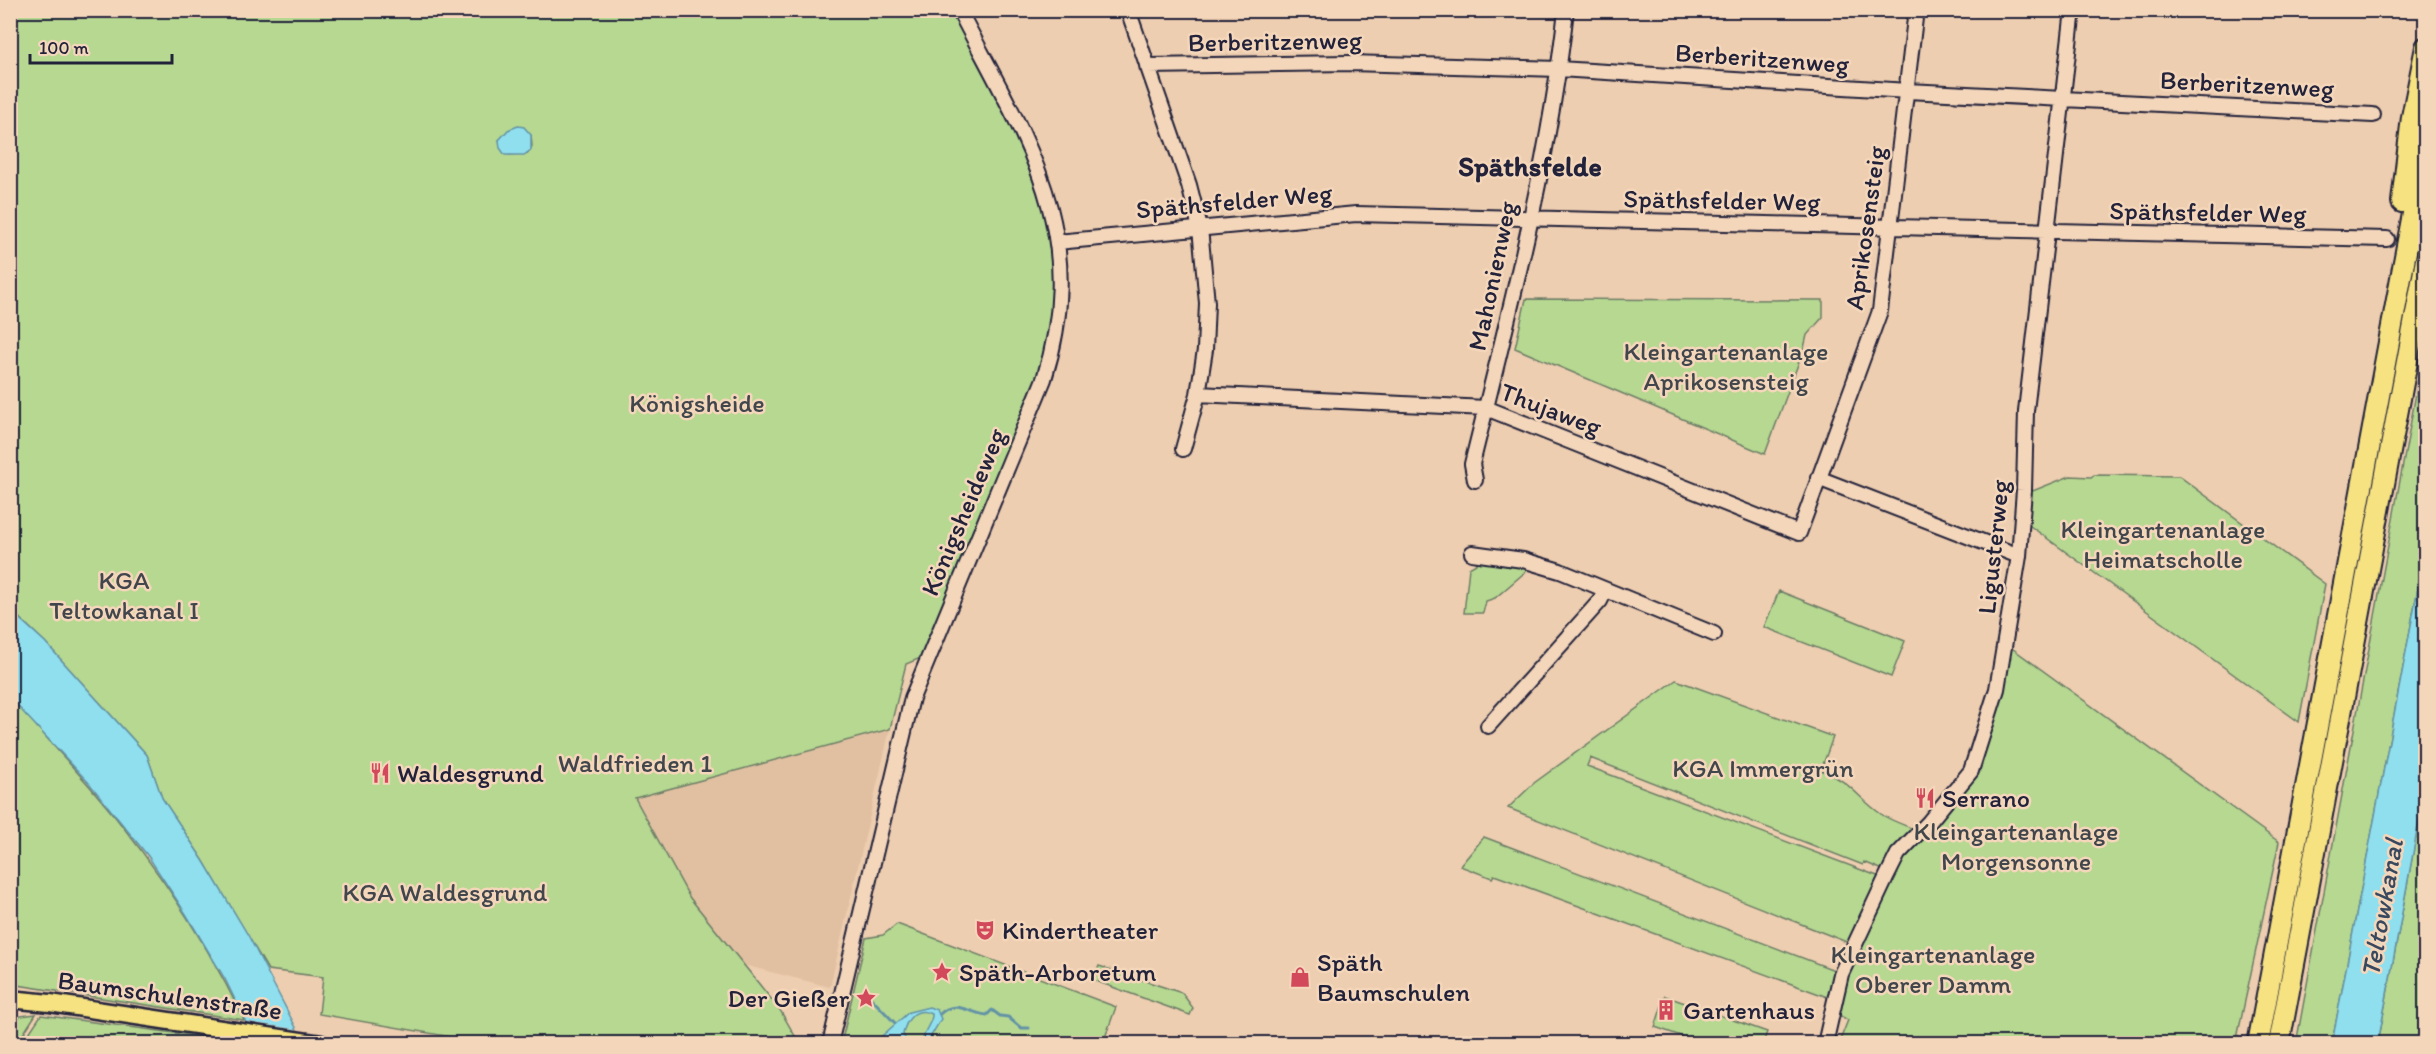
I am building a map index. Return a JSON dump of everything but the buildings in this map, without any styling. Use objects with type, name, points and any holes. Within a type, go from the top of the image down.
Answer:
[{"type":"highway","points":[[2404,258],[2398,240],[2412,117],[2426,47]]},
{"type":"highway","points":[[2258,1044],[2426,144]]},
{"type":"highway","points":[[2279,1044],[2426,260]]},
{"type":"main road","name":"Baumschulenstraße","points":[[10,999],[317,1043]]},
{"type":"street","name":"Königsheideweg","points":[[830,1044],[912,699],[1036,399],[1050,361],[1060,299],[1053,214],[1039,170],[959,10]]},
{"type":"street","points":[[1128,10],[1189,185],[1200,228],[1207,303],[1205,350],[1198,394],[1183,449]]},
{"type":"street","name":"Mahonienweg","points":[[1474,480],[1472,464],[1507,328],[1530,219],[1559,69],[1566,10]]},
{"type":"street","name":"Aprikosensteig","points":[[1799,533],[1880,311],[1916,10]]},
{"type":"street","name":"Ligusterweg","points":[[1825,1044],[1841,974],[1892,866],[1906,845],[1962,784],[1975,762],[1996,689],[2019,556],[2024,490],[2026,411],[2073,10]]},
{"type":"street","name":"Berberitzenweg","points":[[1147,66],[1349,63],[1559,69],[1908,91],[2373,115]]},
{"type":"street","name":"Späthsfelder Weg","points":[[1057,242],[1356,214],[2387,239]]},
{"type":"street","name":"Thujaweg","points":[[1198,394],[1486,408],[1799,533]]},
{"type":"street","points":[[1818,478],[2019,556]]},
{"type":"street","points":[[1472,553],[1523,560],[1560,571],[1714,634]]},
{"type":"street","points":[[1488,726],[1600,601],[1605,591]]},
{"type":"shaded area","points":[[890,729],[830,987],[743,965],[690,898],[635,798]]},
{"type":"green space","name":"Königsheide","points":[[10,11],[953,11],[1032,169],[1051,233],[1055,285],[1054,305],[1044,361],[923,657],[906,664],[890,729],[635,798],[690,898],[780,1010],[799,1043],[486,1043],[319,1014],[323,977],[268,970],[203,860],[162,798],[147,755],[45,642],[11,610]],"holes":[[[512,128],[531,135],[532,146],[528,153],[509,155],[499,140]]]},
{"type":"green space","name":"Kleingartenanlage Aprikosensteig","points":[[1526,299],[1823,300],[1823,317],[1807,335],[1765,454],[1515,348]]},
{"type":"green space","points":[[2425,345],[2425,551],[2332,1043],[2296,1044]]},
{"type":"green space","name":"Kleingartenanlage Heimatscholle","points":[[2094,475],[2179,476],[2325,584],[2299,722],[2026,523],[2030,492],[2070,476],[2091,477]]},
{"type":"green space","points":[[1478,557],[1530,568],[1495,598],[1486,601],[1483,613],[1464,613],[1469,568],[1476,564]]},
{"type":"green space","points":[[1779,591],[1905,641],[1891,677],[1764,627]]},
{"type":"green space","points":[[2009,646],[2279,842],[2236,1043],[1839,1043],[1848,1020],[1837,1014],[1848,971],[1896,871],[1906,855],[1975,777],[2001,698]]},
{"type":"green space","name":"KGA Immergrün","points":[[1676,680],[1833,737],[1821,770],[1839,779],[1885,816],[1916,830],[1883,870],[1864,862],[1863,865],[1590,758],[1587,766],[1880,877],[1849,943],[1508,808],[1534,783]]},
{"type":"green space","points":[[10,699],[30,718],[139,847],[206,947],[244,1020],[11,984]]},
{"type":"green space","points":[[2425,788],[2425,1043],[2378,1044]]},
{"type":"green space","points":[[1484,837],[1837,971],[1830,998],[1494,875],[1492,878],[1460,866]]},
{"type":"green space","name":"Späth-Arboretum","points":[[897,924],[1116,1007],[1103,1043],[841,1044],[866,938],[883,935]]},
{"type":"green space","points":[[1099,966],[1182,993],[1193,1008],[1190,1015],[1093,980]]},
{"type":"green space","points":[[1665,996],[1767,1032],[1763,1043],[1701,1043],[1655,1027]]},
{"type":"green space","points":[[36,1014],[20,1039],[15,1030],[17,1019],[21,1016]]},
{"type":"green space","points":[[41,1015],[248,1043],[28,1043],[25,1039]]},
{"type":"water","points":[[518,126],[524,127],[531,135],[531,150],[524,155],[505,155],[500,148],[499,140],[508,130]]},
{"type":"water","name":"Teltowkanal","points":[[2425,551],[2425,788],[2378,1043],[2332,1043]]},
{"type":"water","points":[[10,610],[45,642],[147,755],[162,798],[248,935],[304,1043],[256,1043],[225,979],[148,856],[89,783],[11,699]]},
{"type":"water","points":[[929,1007],[937,1010],[941,1019],[927,1043],[913,1043],[923,1039],[932,1017],[932,1014],[921,1012],[909,1019],[904,1029],[903,1034],[907,1042],[911,1043],[874,1043],[909,1012]]},
{"type":"pier","points":[[241,1021],[301,1030],[307,1044],[252,1044]]},
{"type":"waterway","points":[[868,995],[895,1023]]},
{"type":"waterway","points":[[940,1014],[957,1007],[987,1015],[992,1010],[1000,1016],[1008,1017],[1021,1028],[1029,1028]]},
{"type":"place","name":"Waldesgrund","points":[[380,773]]},
{"type":"place","name":"Serrano","points":[[1925,798]]},
{"type":"place","name":"Kindertheater","points":[[985,930]]},
{"type":"place","name":"Späth-Arboretum","points":[[942,972]]},
{"type":"place","name":"Späth Baumschulen","points":[[1300,977]]},
{"type":"place","name":"Der Gießer","points":[[866,998]]},
{"type":"place","name":"Gartenhaus","points":[[1666,1010]]},
{"type":"district","name":"Späthsfelde","points":[[1530,166]]},
{"type":"park label","name":"KGA Teltowkanal I","points":[[124,595]]},
{"type":"park label","name":"Waldfrieden 1","points":[[635,763]]},
{"type":"park label","name":"Kleingartenanlage Morgensonne","points":[[2016,846]]},
{"type":"park label","name":"KGA Waldesgrund","points":[[445,892]]},
{"type":"park label","name":"Kleingartenanlage Oberer Damm","points":[[1933,969]]}]
